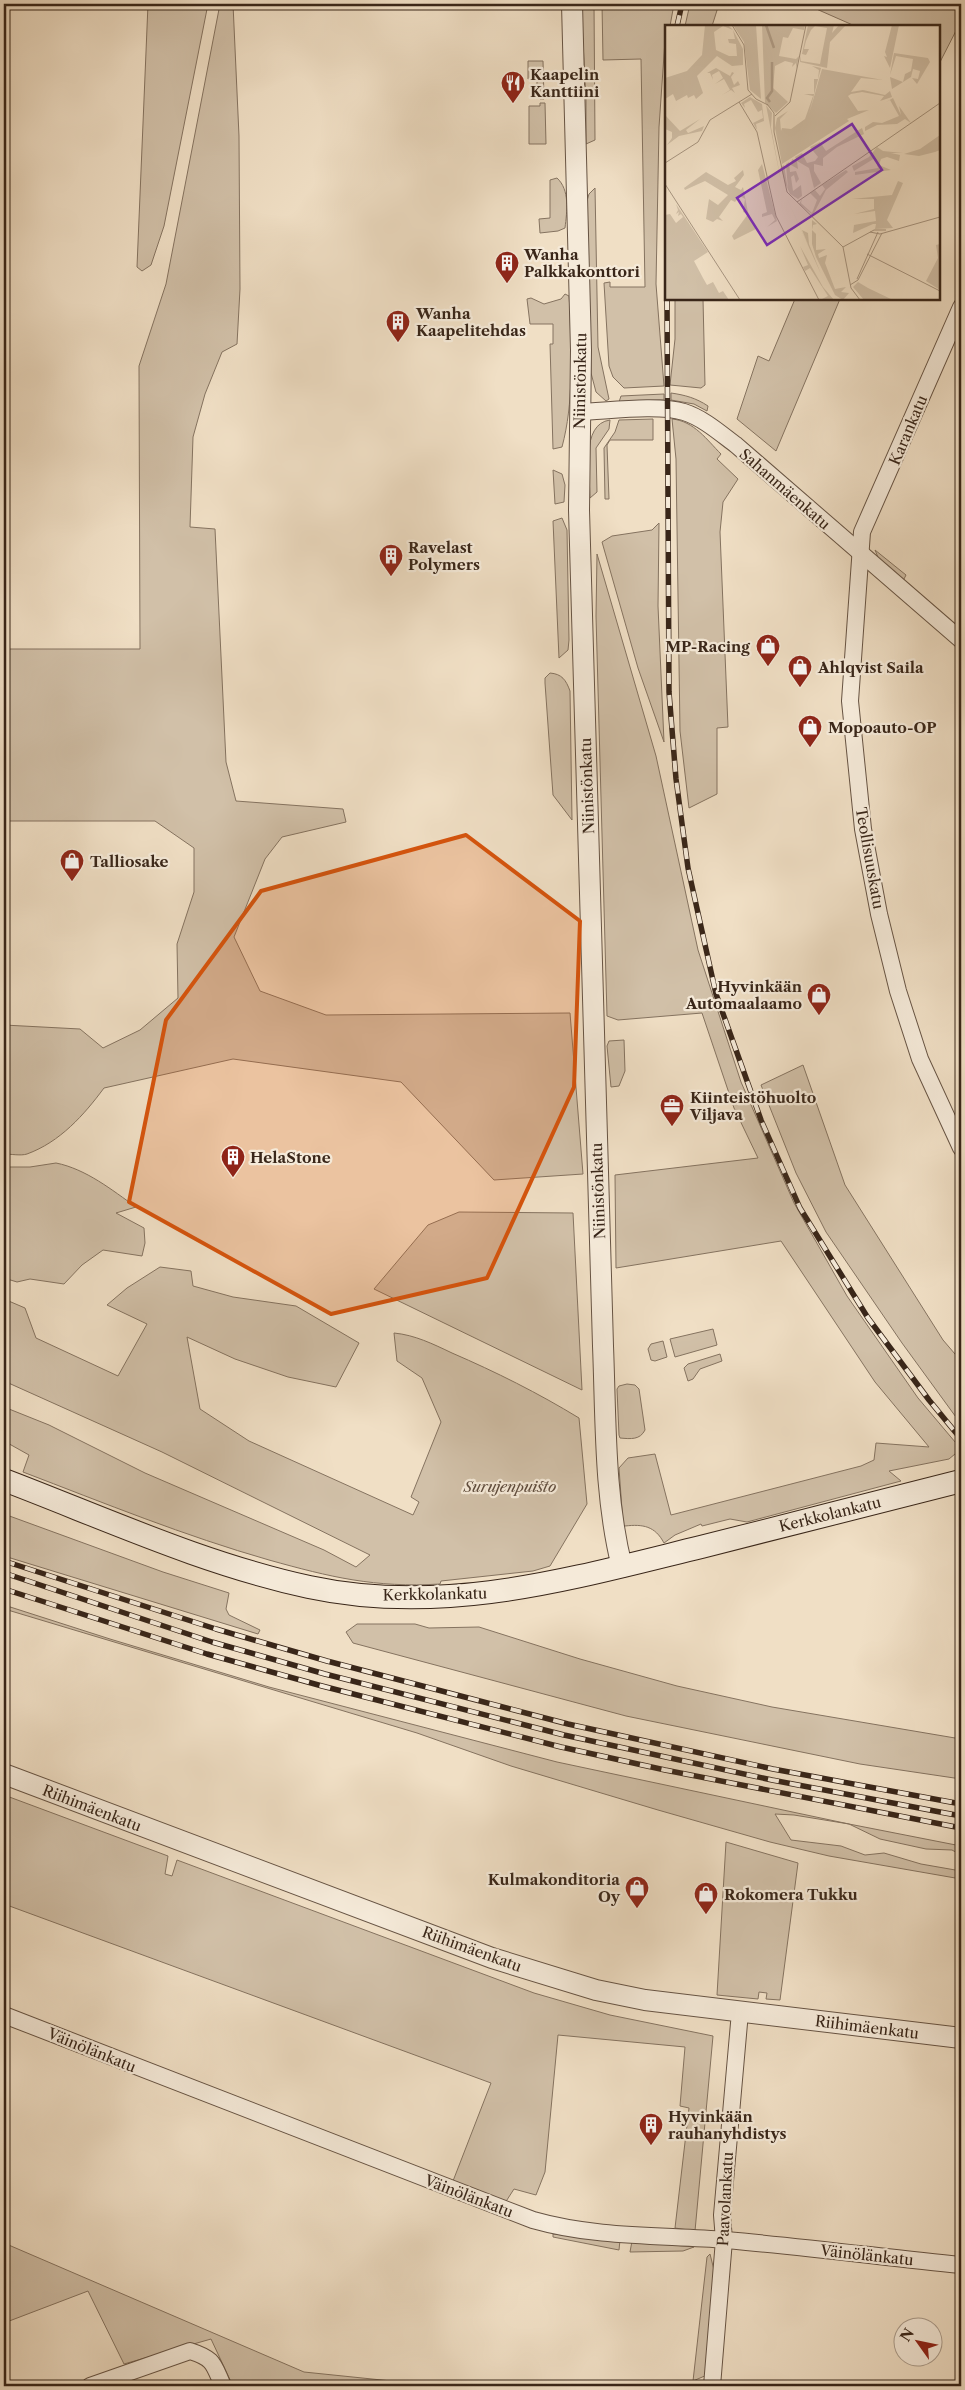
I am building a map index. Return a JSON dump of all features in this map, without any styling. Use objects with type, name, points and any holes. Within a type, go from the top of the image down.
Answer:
[{"type":"main road","name":"Kerkkolankatu","points":[[4,1480],[241,1570],[310,1587],[342,1592],[377,1596],[453,1597],[513,1591],[622,1567],[961,1481]]},
{"type":"street","name":"Niinistönkatu","points":[[572,4],[581,350],[579,510],[602,1346],[608,1485],[613,1532],[622,1567]]},
{"type":"street","name":"Karankatu","points":[[860,555],[862,532],[961,307]]},
{"type":"street","name":"Sahanmäenkatu","points":[[580,412],[667,409],[685,412],[700,418],[736,445],[860,555],[961,640]]},
{"type":"street","name":"Teollisuuskatu","points":[[860,555],[850,701],[863,829],[879,914],[898,991],[920,1059],[961,1148]]},
{"type":"street","name":"Riihimäenkatu","points":[[4,1774],[492,1958],[620,1996],[961,2038]]},
{"type":"street","name":"Paavolankatu","points":[[712,2386],[724,2240],[722,2215],[740,2012]]},
{"type":"street","name":"Väinölänkatu","points":[[4,2015],[533,2220],[568,2229],[724,2240],[961,2265]]},
{"type":"street","points":[[90,2386],[190,2351],[205,2356],[212,2361],[222,2384]]},
{"type":"highlighted area","points":[[466,835],[580,921],[574,1087],[487,1278],[331,1314],[129,1202],[166,1020],[261,891]]},
{"type":"green space","points":[[148,4],[208,4],[164,226],[151,265],[142,271],[137,267]]},
{"type":"green space","points":[[220,4],[233,4],[239,136],[240,289],[237,344],[222,352],[205,394],[193,437],[190,527],[215,529],[226,762],[236,801],[343,809],[346,822],[282,837],[265,859],[234,937],[260,991],[326,1015],[570,1013],[583,1174],[494,1180],[401,1082],[233,1059],[104,1088],[80,1118],[61,1135],[27,1154],[4,1154],[4,1025],[80,1029],[103,1048],[140,1030],[178,998],[177,944],[194,892],[194,848],[155,821],[4,821],[4,649],[140,649],[139,366],[166,284]]},
{"type":"green space","points":[[581,4],[594,4],[595,140],[586,144],[586,100]]},
{"type":"green space","points":[[602,4],[674,4],[670,25],[665,25],[659,127],[656,284],[664,386],[624,388],[613,377],[609,366],[604,283],[610,282],[610,287],[645,287],[641,59],[603,60]]},
{"type":"green space","points":[[690,4],[719,4],[712,25],[685,25]]},
{"type":"green space","points":[[805,4],[961,4],[961,21],[940,62],[940,25],[853,25]]},
{"type":"green space","points":[[528,61],[543,61],[544,99],[540,99],[540,87],[537,87],[537,77],[528,79]]},
{"type":"green space","points":[[540,103],[545,103],[546,144],[529,144],[529,106],[540,106]]},
{"type":"green space","points":[[557,178],[564,188],[566,195],[565,228],[558,231],[540,233],[539,219],[550,218],[550,180]]},
{"type":"green space","points":[[595,188],[598,347],[609,399],[606,401],[596,392],[591,373],[587,201],[589,194]]},
{"type":"green space","points":[[565,294],[569,296],[570,310],[570,396],[562,447],[553,449],[550,344],[553,344],[553,324],[530,324],[527,299],[531,298],[544,304],[561,299]]},
{"type":"green space","points":[[675,300],[703,300],[705,385],[701,388],[670,385],[675,339]]},
{"type":"green space","points":[[795,300],[840,300],[776,451],[737,419],[758,356],[769,361]]},
{"type":"green space","points":[[671,393],[699,401],[708,406],[707,411],[694,404],[671,400]]},
{"type":"green space","points":[[664,394],[664,400],[619,402],[621,396]]},
{"type":"green space","points":[[653,419],[653,440],[610,440],[607,445],[609,499],[605,499],[604,448],[615,432],[619,420]]},
{"type":"green space","points":[[672,419],[687,423],[700,432],[721,454],[717,459],[738,479],[723,502],[720,532],[728,727],[717,728],[717,794],[689,808],[680,731],[676,459]]},
{"type":"green space","points":[[610,420],[609,429],[596,448],[597,492],[590,498],[588,465],[590,441],[594,431],[601,424]]},
{"type":"green space","points":[[553,470],[562,474],[565,485],[564,502],[555,504]]},
{"type":"green space","points":[[562,518],[567,530],[569,640],[568,650],[559,658],[553,521]]},
{"type":"green space","points":[[659,523],[658,606],[664,742],[638,668],[602,542],[612,536],[652,530]]},
{"type":"green space","points":[[875,550],[906,575],[903,581],[880,562]]},
{"type":"green space","points":[[597,554],[656,756],[698,950],[741,1082],[794,1203],[847,1296],[918,1398],[961,1449],[949,1459],[889,1471],[901,1481],[747,1522],[730,1519],[702,1526],[701,1524],[675,1535],[664,1543],[657,1533],[648,1527],[637,1525],[625,1526],[623,1524],[619,1468],[628,1458],[655,1454],[671,1515],[861,1466],[874,1460],[876,1443],[929,1447],[875,1382],[781,1241],[616,1268],[615,1175],[758,1158],[734,1108],[702,1013],[618,1020],[607,1016],[596,616]]},
{"type":"green space","points":[[550,673],[563,678],[570,691],[572,820],[553,795],[545,683],[545,678]]},
{"type":"green space","points":[[624,1040],[625,1071],[619,1086],[611,1087],[607,1046],[609,1041]]},
{"type":"green space","points":[[803,1065],[845,1185],[943,1340],[961,1361],[961,1424],[902,1343],[826,1232],[796,1173],[761,1085]]},
{"type":"green space","points":[[56,1163],[88,1175],[136,1207],[116,1213],[144,1228],[145,1243],[142,1256],[103,1250],[82,1265],[64,1284],[30,1279],[17,1282],[4,1278],[4,1167],[30,1167]]},
{"type":"green space","points":[[459,1212],[573,1213],[582,1390],[374,1289],[428,1225]]},
{"type":"green space","name":"Surujenpuisto","points":[[160,1267],[191,1271],[193,1286],[233,1297],[296,1306],[359,1343],[336,1387],[288,1377],[235,1359],[187,1337],[200,1409],[249,1441],[413,1515],[419,1502],[411,1497],[441,1422],[422,1378],[397,1361],[394,1333],[424,1340],[485,1368],[532,1391],[579,1418],[587,1504],[550,1566],[533,1571],[441,1581],[440,1584],[394,1584],[353,1580],[291,1566],[238,1551],[145,1519],[23,1472],[29,1455],[4,1441],[4,1407],[49,1425],[145,1473],[324,1550],[356,1567],[370,1555],[162,1452],[4,1381],[4,1299],[25,1308],[36,1338],[118,1376],[147,1324],[107,1305],[127,1288]]},
{"type":"green space","points":[[713,1329],[717,1345],[675,1357],[670,1339]]},
{"type":"green space","points":[[663,1341],[667,1357],[655,1361],[651,1360],[648,1349],[651,1344]]},
{"type":"green space","points":[[720,1354],[722,1361],[700,1369],[693,1379],[688,1381],[684,1368],[688,1364]]},
{"type":"green space","points":[[635,1385],[639,1389],[645,1430],[641,1436],[631,1439],[620,1438],[619,1435],[617,1389],[619,1386]]},
{"type":"green space","points":[[4,1514],[163,1572],[229,1593],[226,1609],[229,1615],[260,1630],[258,1634],[4,1556]]},
{"type":"green space","points":[[4,1605],[269,1687],[557,1762],[849,1824],[794,1815],[775,1814],[791,1840],[841,1846],[865,1855],[884,1853],[921,1864],[961,1871],[961,1879],[829,1856],[770,1842],[658,1810],[511,1766],[417,1733],[11,1611],[4,1608]]},
{"type":"green space","points":[[357,1624],[415,1624],[429,1628],[479,1627],[580,1659],[677,1686],[772,1707],[961,1739],[961,1779],[860,1764],[626,1716],[353,1643],[346,1632]]},
{"type":"green space","points":[[4,1795],[168,1856],[165,1874],[172,1876],[177,1860],[534,1993],[610,2015],[713,2036],[695,2231],[675,2228],[689,2108],[680,2106],[685,2047],[558,2035],[545,2172],[536,2195],[514,2189],[505,2203],[453,2181],[491,2083],[4,1904]]},
{"type":"green space","points":[[849,1824],[961,1846],[961,1855],[952,1850],[926,1849],[880,1839]]},
{"type":"green space","points":[[726,1842],[798,1863],[780,2000],[766,1999],[767,1993],[759,1992],[758,1999],[717,1995]]},
{"type":"green space","points":[[553,2234],[620,2240],[619,2250],[553,2237]]},
{"type":"green space","points":[[632,2241],[694,2247],[683,2251],[630,2252]]},
{"type":"green space","points":[[4,2243],[304,2372],[440,2386],[233,2386],[211,2339],[124,2364],[88,2291],[4,2323]]},
{"type":"green space","points":[[710,2254],[714,2270],[707,2375],[693,2381],[707,2257]]},
{"type":"railway","points":[[677,25],[682,4]]},
{"type":"railway","points":[[667,300],[669,692],[676,779],[688,868],[716,994],[761,1120],[800,1208],[868,1318],[929,1400],[961,1439]]},
{"type":"railway","points":[[4,1561],[216,1629],[327,1661],[568,1724],[773,1769],[961,1804]]},
{"type":"railway","points":[[4,1573],[212,1642],[325,1674],[564,1735],[772,1780],[961,1816]]},
{"type":"railway","points":[[4,1589],[207,1654],[322,1686],[561,1747],[665,1770],[961,1828]]},
{"type":"place","name":"Kaapelin Kanttiini","points":[[513,104]]},
{"type":"place","name":"Wanha Palkkakonttori","points":[[507,284]]},
{"type":"place","name":"Wanha Kaapelitehdas","points":[[398,343]]},
{"type":"place","name":"Ravelast Polymers","points":[[391,577]]},
{"type":"place","name":"MP-Racing","points":[[768,667]]},
{"type":"place","name":"Ahlqvist Saila","points":[[800,688]]},
{"type":"place","name":"Mopoauto-OP","points":[[810,748]]},
{"type":"place","name":"Talliosake","points":[[72,882]]},
{"type":"place","name":"Hyvinkään Automaalaamo","points":[[819,1016]]},
{"type":"place","name":"Kiinteistöhuolto Viljava","points":[[672,1127]]},
{"type":"place","name":"HelaStone","points":[[233,1178]]},
{"type":"place","name":"Kulmakonditoria Oy","points":[[637,1909]]},
{"type":"place","name":"Rokomera Tukku","points":[[706,1915]]},
{"type":"place","name":"Hyvinkään rauhanyhdistys","points":[[651,2146]]}]
